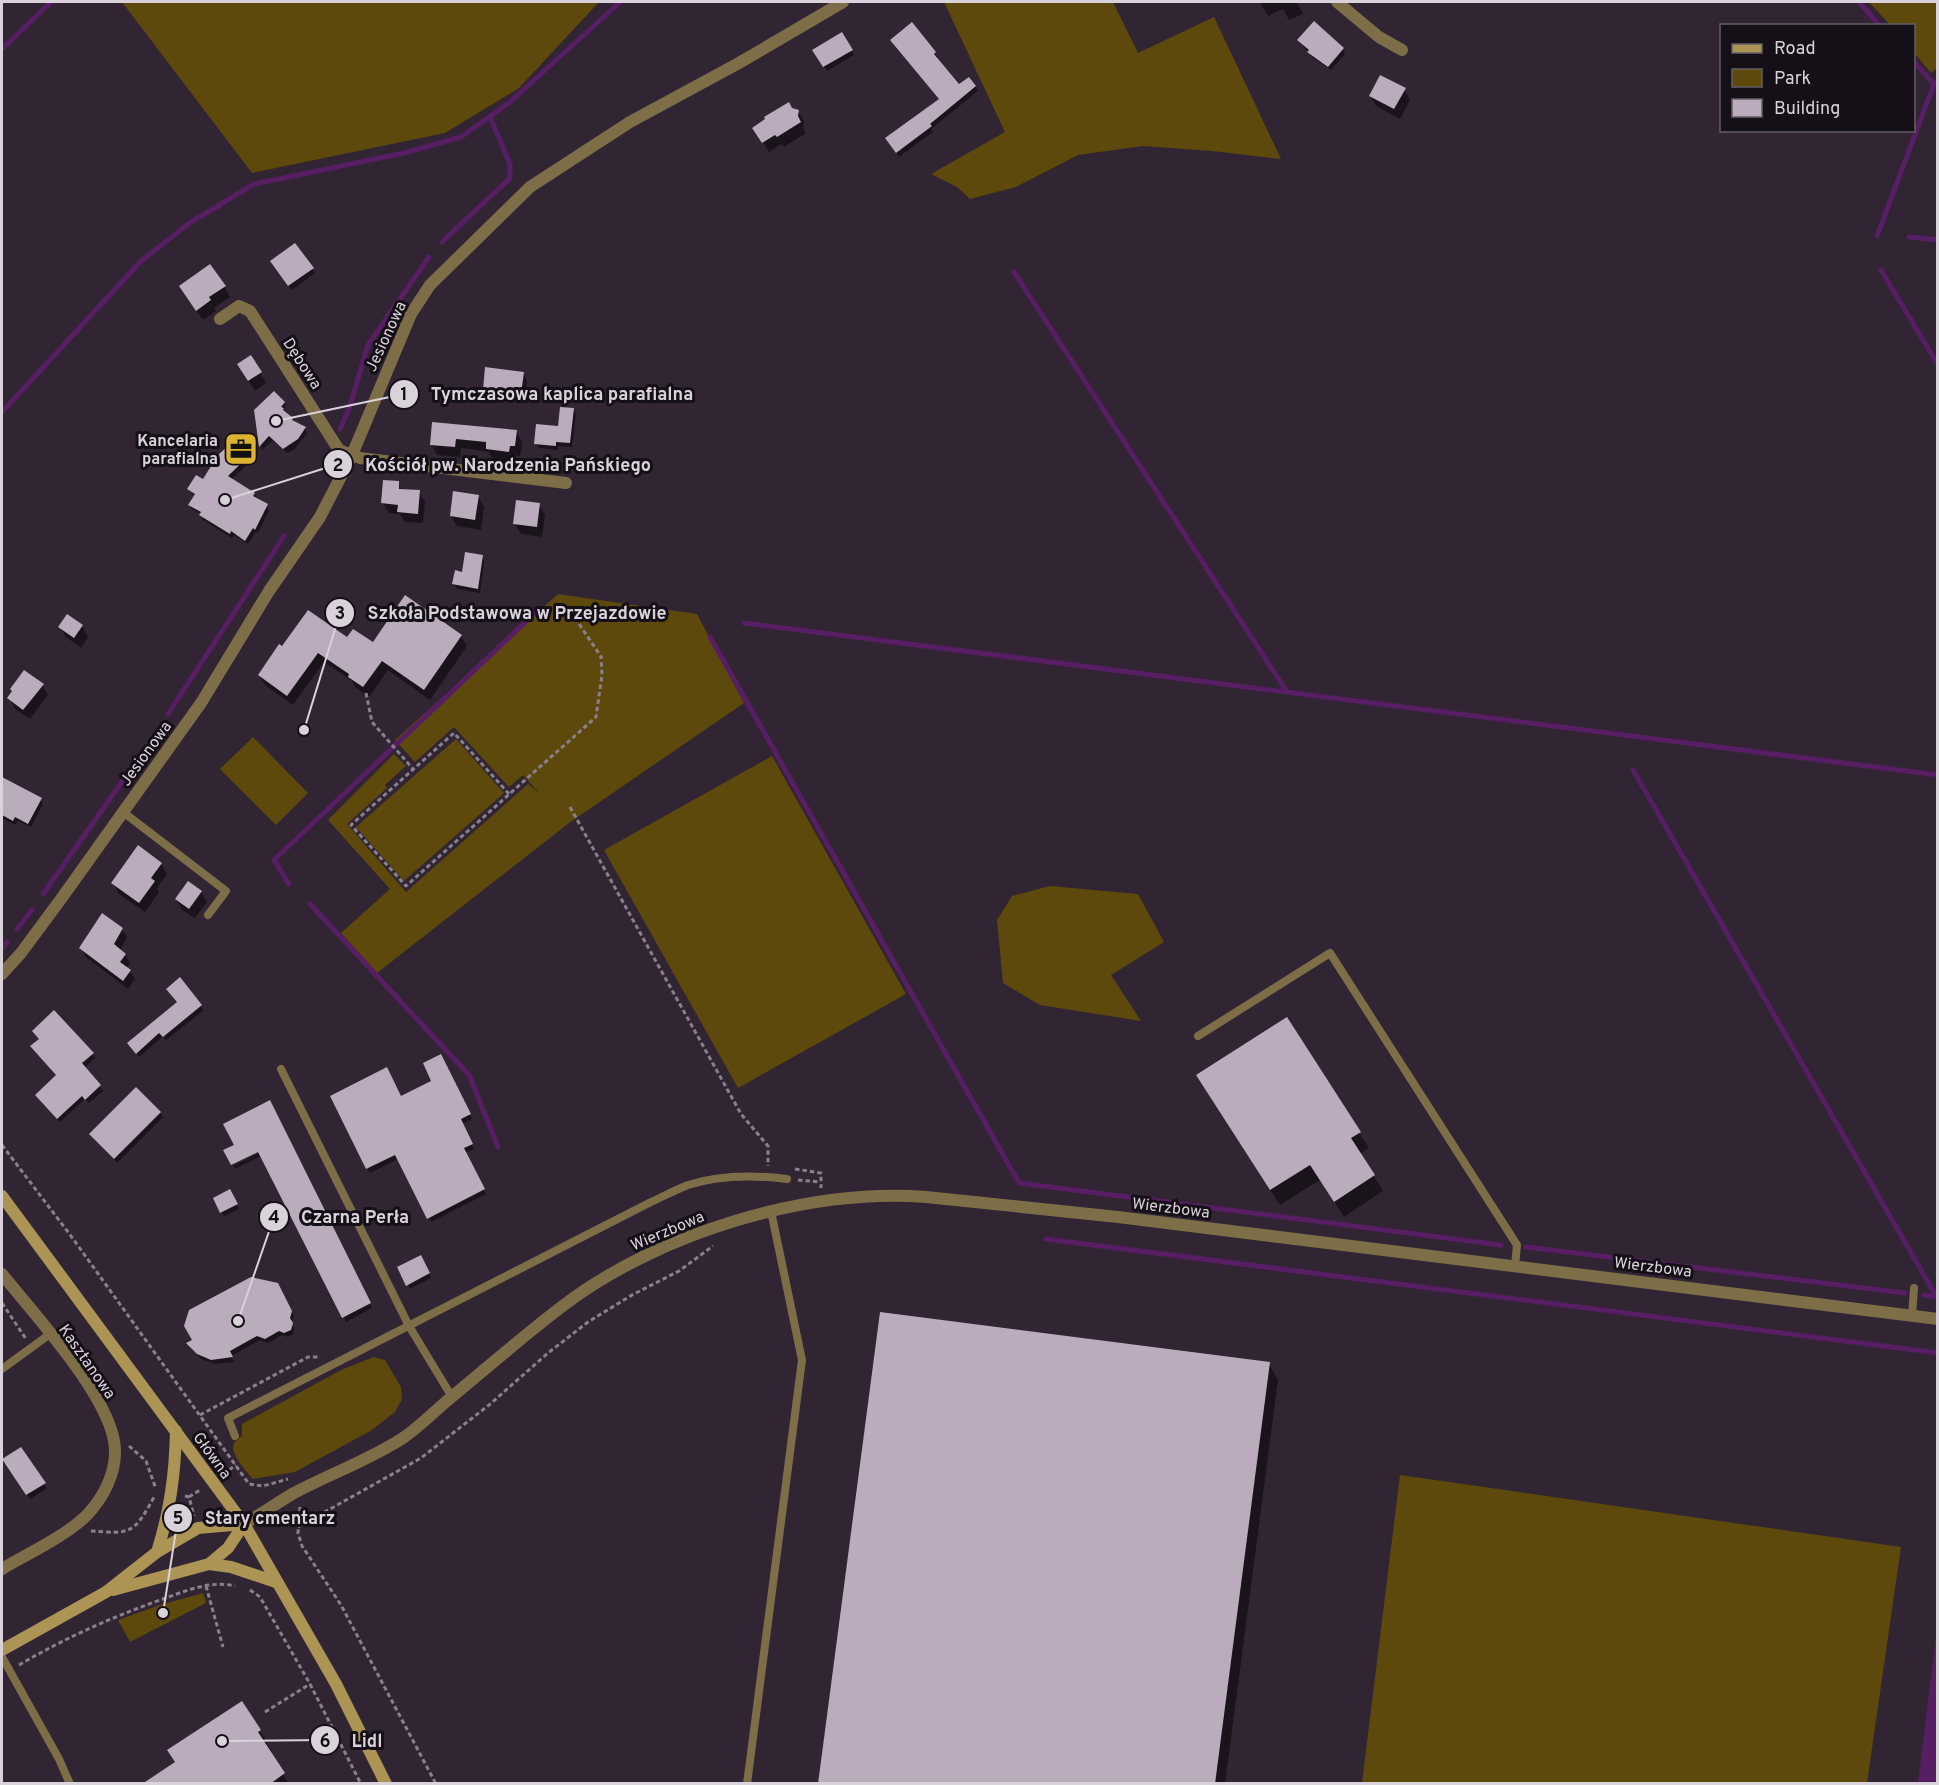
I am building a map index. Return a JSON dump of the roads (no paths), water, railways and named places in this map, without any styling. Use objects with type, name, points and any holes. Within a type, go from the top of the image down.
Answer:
[{"type":"main road","name":"Główna","points":[[2,1196],[244,1524],[336,1684],[386,1784]]},
{"type":"main road","points":[[157,1552],[167,1521],[172,1493],[176,1431]]},
{"type":"main road","points":[[2,1650],[106,1592],[157,1552],[198,1528],[244,1524]]},
{"type":"main road","points":[[106,1592],[208,1564],[228,1548],[244,1524]]},
{"type":"main road","points":[[208,1564],[231,1568],[276,1582]]},
{"type":"street","name":"Jesionowa","points":[[2,974],[27,944],[201,703],[268,591],[320,517],[352,455],[411,314],[430,285],[530,187],[630,122],[739,63],[843,2]]},
{"type":"street","points":[[1337,2],[1379,37],[1402,50]]},
{"type":"street","name":"Dębowa","points":[[220,319],[238,306],[250,311],[339,450],[352,455]]},
{"type":"street","points":[[352,455],[360,458],[566,483]]},
{"type":"street","name":"Wierzbowa","points":[[244,1524],[294,1493],[368,1458],[405,1437],[564,1305],[598,1281],[662,1247],[699,1233],[771,1211],[825,1202],[899,1194],[1130,1218],[1938,1319]]},
{"type":"street","name":"Kasztanowa","points":[[2,1274],[92,1389],[107,1418],[115,1446],[112,1474],[95,1506],[74,1525],[2,1569]]},
{"type":"lane","points":[[123,812],[226,891],[208,915]]},
{"type":"lane","points":[[1198,1036],[1330,953],[1517,1245],[1515,1266]]},
{"type":"lane","points":[[280,1069],[409,1326],[452,1397]]},
{"type":"lane","name":"Wierzbowa","points":[[235,1436],[228,1418],[649,1203],[689,1185],[721,1178],[787,1179]]},
{"type":"lane","points":[[747,1784],[802,1360],[771,1211]]},
{"type":"lane","points":[[1912,1316],[1914,1288]]},
{"type":"lane","points":[[2,1369],[50,1334]]},
{"type":"lane","points":[[2,1658],[70,1784]]},
{"type":"waterway","points":[[2,49],[51,2]]},
{"type":"waterway","points":[[2,412],[140,262],[188,224],[254,184],[404,153],[461,137],[510,102],[620,2]]},
{"type":"waterway","points":[[1859,2],[1878,24]]},
{"type":"waterway","points":[[1915,63],[1934,84]]},
{"type":"waterway","points":[[1877,236],[1934,84],[1938,81]]},
{"type":"waterway","points":[[442,242],[510,178],[510,164],[490,117]]},
{"type":"waterway","points":[[1909,237],[1938,240]]},
{"type":"waterway","points":[[340,429],[349,409],[368,345],[429,257]]},
{"type":"waterway","points":[[1881,270],[1938,365]]},
{"type":"waterway","points":[[1014,272],[1287,692]]},
{"type":"waterway","points":[[168,714],[284,536]]},
{"type":"waterway","points":[[289,884],[274,860],[536,612]]},
{"type":"waterway","points":[[744,623],[1938,775]]},
{"type":"waterway","points":[[710,637],[1019,1183],[1501,1245]]},
{"type":"waterway","points":[[139,758],[158,732]]},
{"type":"waterway","points":[[1633,770],[1936,1296]]},
{"type":"waterway","points":[[43,894],[126,776]]},
{"type":"waterway","points":[[310,904],[469,1075],[498,1147]]},
{"type":"waterway","points":[[17,929],[32,910]]},
{"type":"waterway","points":[[2,949],[7,942]]},
{"type":"waterway","points":[[1046,1239],[1938,1353]]},
{"type":"waterway","points":[[1526,1247],[1905,1293]]},
{"type":"waterway","points":[[1924,1295],[1938,1297]]},
{"type":"place","name":"Tymczasowa kaplica parafialna","points":[[276,421]]},
{"type":"place","name":"Kancelaria parafialna","points":[[241,449]]},
{"type":"place","name":"Kościół pw. Narodzenia Pańskiego","points":[[225,500]]},
{"type":"place","name":"Szkoła Podstawowa w Przejazdowie","points":[[304,730]]},
{"type":"place","name":"Czarna Perła","points":[[238,1321]]},
{"type":"place","name":"Stary cmentarz","points":[[163,1613]]},
{"type":"place","name":"Lidl","points":[[222,1741]]}]
